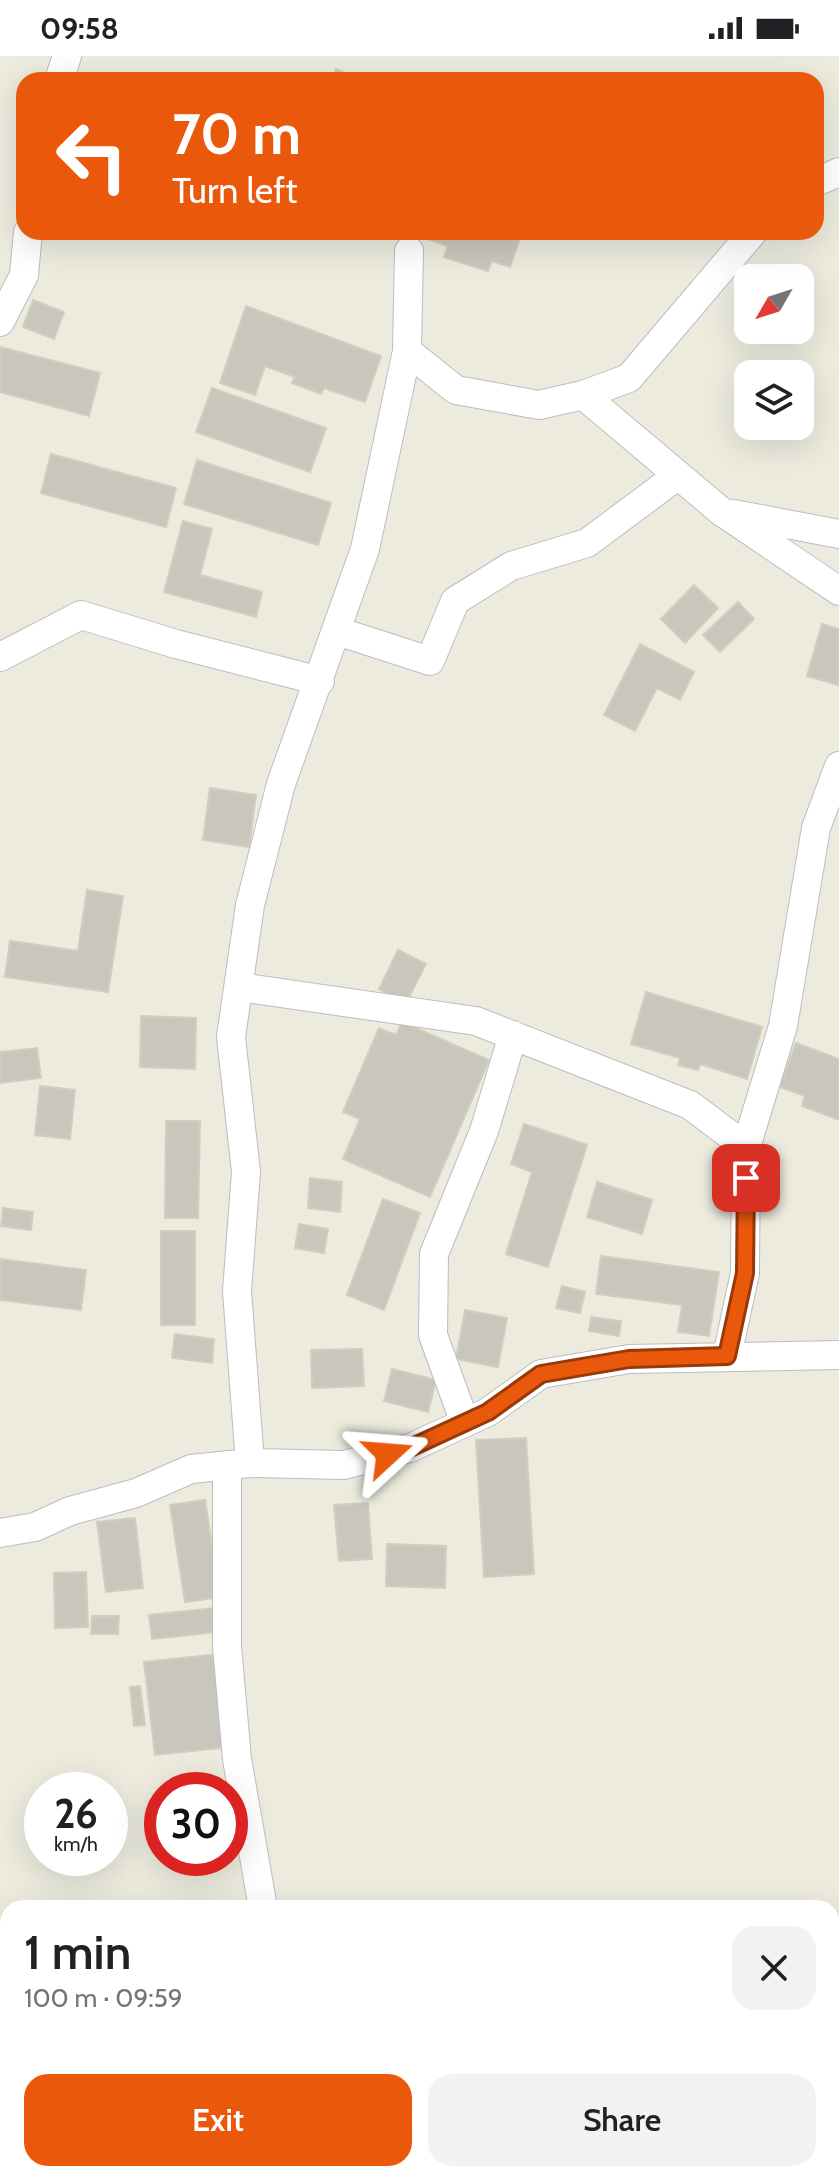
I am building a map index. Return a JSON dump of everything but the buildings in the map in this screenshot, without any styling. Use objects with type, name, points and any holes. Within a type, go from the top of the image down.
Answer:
[{"type":"street","points":[[0,322],[24,275],[27,240]]},
{"type":"street","points":[[407,351],[456,390],[539,405],[583,395],[629,378],[746,240]]},
{"type":"street","points":[[262,1900],[237,1759],[227,1646],[239,1464],[237,1291],[246,1172],[231,1037],[250,905],[281,784],[365,549],[407,351],[409,251]]},
{"type":"street","points":[[583,395],[722,512],[839,591]]},
{"type":"street","points":[[337,631],[430,661],[455,601],[511,566],[587,543],[677,476]]},
{"type":"street","points":[[722,512],[839,534]]},
{"type":"street","points":[[0,657],[81,615],[176,644],[320,681]]},
{"type":"street","points":[[727,1356],[745,1273],[746,1147],[783,1026],[816,828],[839,766]]},
{"type":"street","points":[[239,987],[476,1021],[690,1105],[746,1147]]},
{"type":"street","points":[[465,1423],[433,1335],[434,1254],[484,1131],[513,1035]]},
{"type":"street","points":[[0,1533],[35,1527],[70,1511],[136,1493],[191,1469],[239,1464],[344,1465],[410,1448],[488,1412],[541,1374],[629,1359],[839,1355]]},
{"type":"route","points":[[388,1454],[410,1448],[488,1412],[541,1374],[629,1359],[727,1356],[745,1273],[746,1178]]}]
